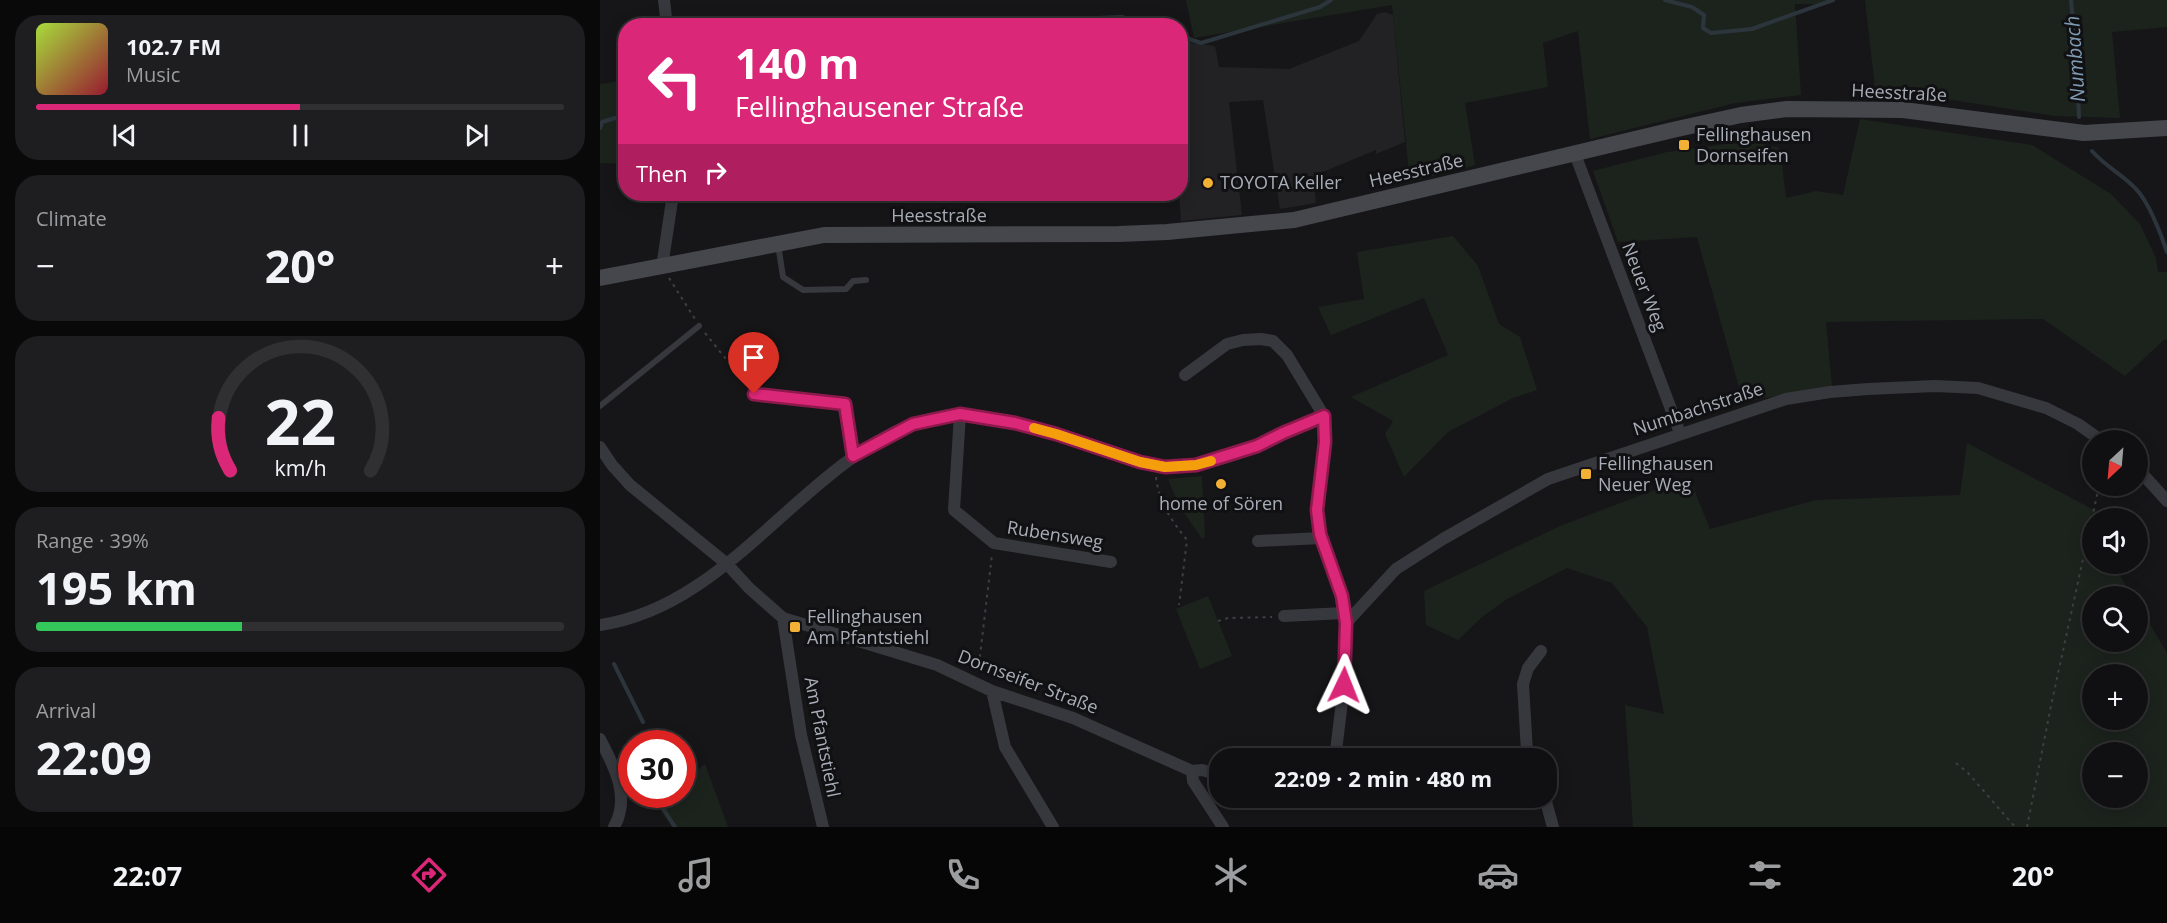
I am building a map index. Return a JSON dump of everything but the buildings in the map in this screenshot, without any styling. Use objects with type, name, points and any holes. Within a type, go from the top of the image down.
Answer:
[{"type":"main road","name":"Heesstraße","points":[[600,278],[824,235],[1027,236],[1167,232],[1294,220],[1741,116],[1787,109],[1903,110],[2084,133],[2167,128]]},
{"type":"street","points":[[664,0],[666,18]]},
{"type":"street","name":"Neuer Weg","points":[[1575,154],[1680,433]]},
{"type":"street","points":[[662,267],[672,201]]},
{"type":"street","points":[[1185,375],[1227,344],[1243,340],[1273,341],[1287,356],[1324,416],[1325,442],[1317,510],[1321,538],[1342,596],[1345,618],[1344,685],[1336,748]]},
{"type":"street","name":"Numbachstraße","points":[[1345,618],[1396,569],[1548,478],[1786,399],[1830,392],[1935,386],[1978,388],[2046,408],[2086,430]]},
{"type":"street","points":[[754,394],[845,404],[853,456]]},
{"type":"street","points":[[600,625],[620,622],[659,608],[727,564],[853,456],[913,424],[960,414],[1015,423],[1140,462],[1165,467],[1205,463],[1257,446],[1324,416]]},
{"type":"street","name":"Rubensweg","points":[[960,414],[954,510],[993,543],[1111,562]]},
{"type":"street","name":"Dornseifer Straße","points":[[600,447],[630,485],[727,564],[749,588],[783,618],[937,665],[992,691],[1073,718],[1192,771],[1209,772]]},
{"type":"street","points":[[2148,480],[2167,501]]},
{"type":"street","points":[[1258,541],[1321,538]]},
{"type":"street","points":[[1284,616],[1345,618]]},
{"type":"street","name":"Am Pfantstiehl","points":[[783,618],[801,735],[823,827]]},
{"type":"street","points":[[1527,748],[1523,684],[1528,668],[1541,651]]},
{"type":"street","points":[[992,691],[1005,747],[1053,827]]},
{"type":"street","points":[[600,739],[611,760],[622,795],[621,813],[614,827]]},
{"type":"street","points":[[1192,771],[1193,781],[1223,827]]},
{"type":"street","points":[[1548,808],[1553,827]]},
{"type":"lane","points":[[778,244],[783,277],[803,290],[846,289],[854,281],[866,280]]},
{"type":"lane","points":[[600,406],[699,326]]},
{"type":"path","points":[[1156,465],[1156,479],[1163,505],[1187,540],[1179,605]]},
{"type":"path","points":[[2026,827],[2097,496]]},
{"type":"path","name":"Rubensweg","points":[[976,683],[993,543]]},
{"type":"path","points":[[1218,621],[1228,618],[1284,616]]},
{"type":"path","points":[[1956,763],[2014,827]]},
{"type":"shaded area","points":[[1186,0],[1836,0],[1830,4],[1795,4],[1801,95],[1735,103],[1590,139],[1578,31],[1543,43],[1548,87],[1465,103],[1475,165],[1410,182],[1392,5],[1194,38]]},
{"type":"shaded area","points":[[1865,0],[2167,0],[2167,27],[2112,32],[2120,118],[2055,116],[1875,88]]},
{"type":"shaded area","points":[[1385,12],[1393,15],[1405,142],[1376,154],[1376,150],[1313,176],[1316,203],[1280,209],[1263,100],[1229,102],[1242,215],[1181,221],[1180,201],[1188,201],[1188,43],[1215,46],[1219,67],[1289,69],[1359,41],[1377,14]]},
{"type":"shaded area","points":[[618,81],[618,164],[600,163],[600,84]]},
{"type":"shaded area","points":[[1860,119],[2032,145],[2111,194],[2140,224],[2156,258],[2158,272],[2167,272],[2167,340],[2165,339],[2125,376],[2043,319],[1826,322],[1832,386],[1743,402],[1697,237],[1618,242],[1593,171],[1667,152],[1749,141],[1780,148],[1786,198],[1816,191],[1843,195]]},
{"type":"shaded area","points":[[1453,236],[1478,266],[1499,324],[1520,337],[1537,390],[1513,398],[1448,432],[1404,477],[1385,434],[1393,421],[1351,397],[1448,355],[1424,298],[1331,335],[1318,307],[1364,299],[1357,252]]},
{"type":"shaded area","points":[[1967,443],[2090,508],[2082,508],[2082,574],[2119,574],[2126,586],[2082,586],[2082,652],[2148,652],[2148,621],[2167,653],[2167,827],[1633,827],[1625,705],[1664,714],[1647,627],[1612,583],[1567,568],[1507,599],[1482,617],[1458,640],[1426,625],[1424,591],[1560,526],[1689,477],[1710,529],[1816,500],[1960,495]]},
{"type":"shaded area","points":[[1202,476],[1205,536],[1202,539],[1179,505],[1168,479]]},
{"type":"shaded area","points":[[1208,596],[1232,656],[1200,669],[1176,609]]},
{"type":"shaded area","points":[[705,764],[728,827],[672,827],[659,808],[696,808],[696,771]]},
{"type":"waterway","points":[[1188,39],[1201,43],[1320,7],[1331,0]]},
{"type":"waterway","points":[[1665,0],[1692,7],[1704,15],[1703,28],[1711,33],[1752,29],[1833,0]]},
{"type":"waterway","name":"Numbach","points":[[2071,0],[2079,117]]},
{"type":"waterway","points":[[1097,18],[1125,18]]},
{"type":"waterway","points":[[600,128],[602,122],[618,117]]},
{"type":"waterway","name":"Numbach","points":[[2092,151],[2140,193],[2154,218],[2167,252]]},
{"type":"waterway","points":[[614,664],[643,722]]},
{"type":"waterway","points":[[663,808],[675,827]]},
{"type":"slow traffic","points":[[1034,428],[1140,462],[1165,467],[1196,465],[1211,461]]},
{"type":"place","name":"Fellinghausen Dornseifen","points":[[1684,145]]},
{"type":"place","name":"TOYOTA Keller","points":[[1208,183]]},
{"type":"place","name":"Fellinghausen Neuer Weg","points":[[1586,474]]},
{"type":"place","name":"home of Sören","points":[[1221,484]]},
{"type":"place","name":"Fellinghausen Am Pfantstiehl","points":[[795,627]]},
{"type":"route","points":[[754,394],[845,404],[853,456],[913,424],[960,414],[1015,423],[1140,462],[1165,467],[1196,465],[1257,446],[1324,416],[1325,442],[1317,510],[1320,534],[1342,596],[1346,623],[1344,685]]}]
